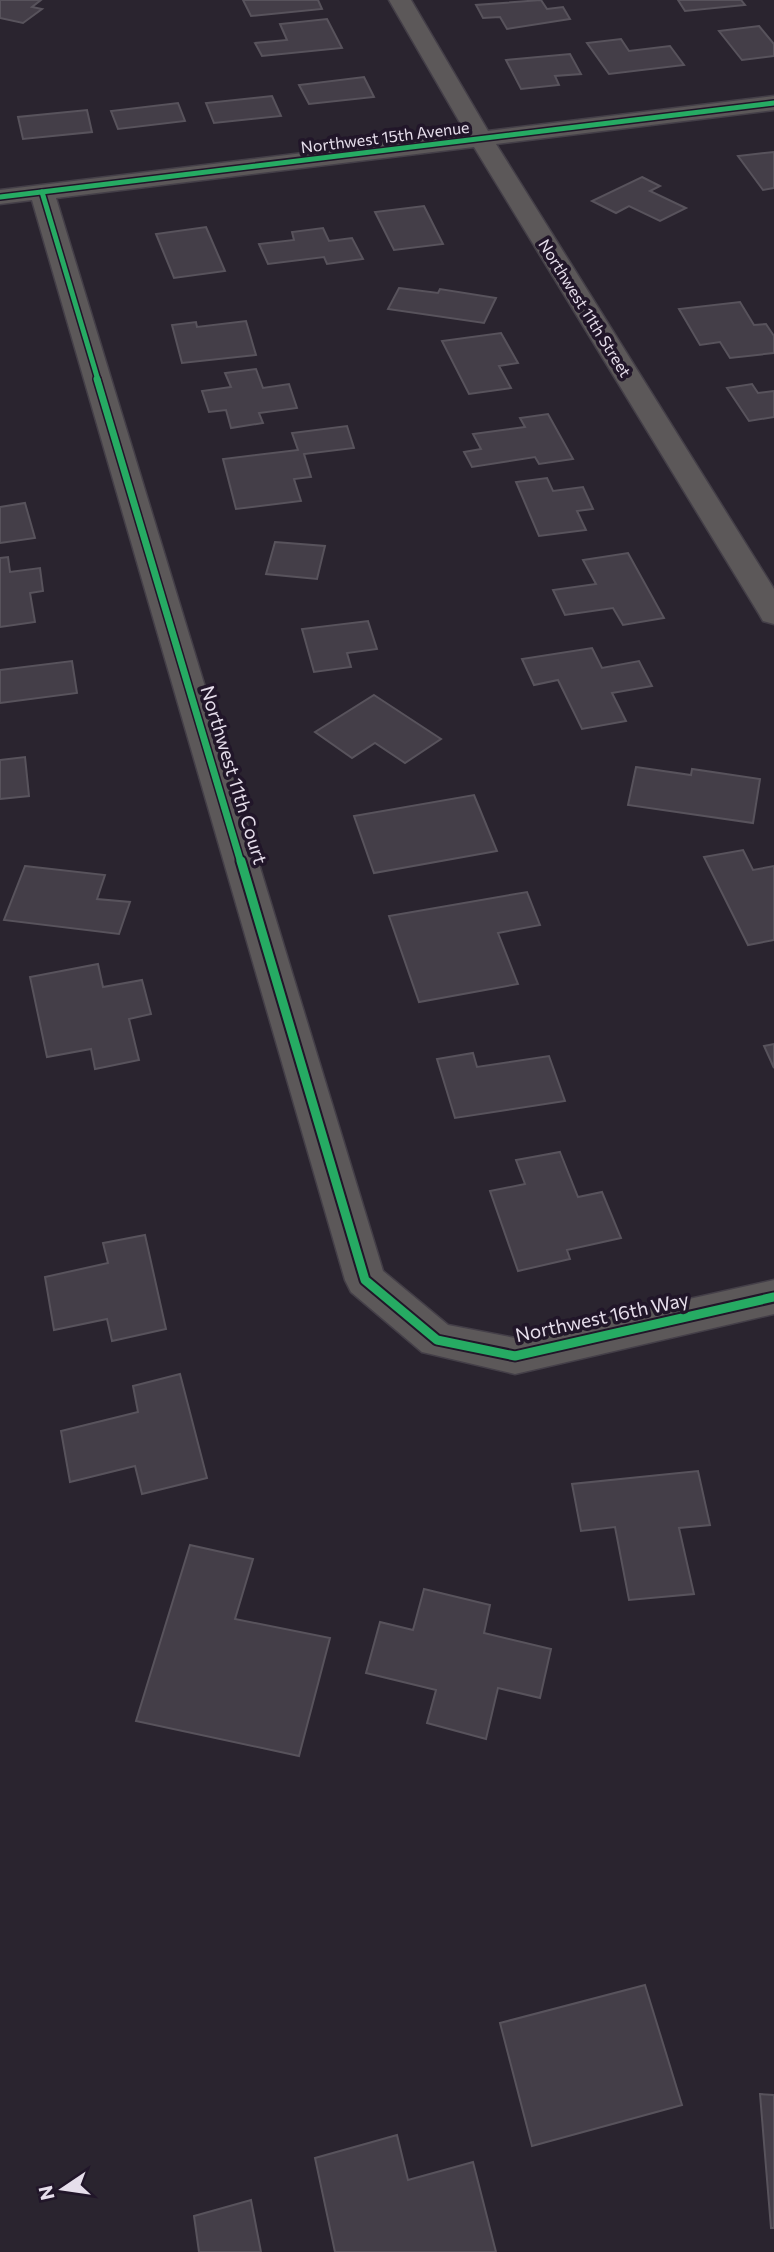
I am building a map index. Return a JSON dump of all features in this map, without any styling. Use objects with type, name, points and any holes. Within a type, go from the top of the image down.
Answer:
[{"type":"street","name":"Northwest 11th Street","points":[[400,0],[481,139],[774,614]]},
{"type":"street","name":"Northwest 15th Avenue","points":[[0,197],[774,103]]},
{"type":"street","name":"Northwest 11th Court","points":[[42,192],[365,1280],[437,1340]]},
{"type":"street","name":"Northwest 16th Way","points":[[437,1340],[515,1356],[774,1297]]},
{"type":"building","points":[[0,0],[41,0],[32,7],[42,9],[23,23],[0,18]]},
{"type":"building","points":[[243,0],[318,0],[322,9],[251,16]]},
{"type":"building","points":[[541,0],[547,9],[563,7],[570,19],[507,29],[500,17],[483,18],[476,5]]},
{"type":"building","points":[[678,0],[741,0],[745,5],[685,11]]},
{"type":"building","points":[[327,19],[342,48],[262,56],[255,43],[287,40],[280,24]]},
{"type":"building","points":[[759,26],[774,44],[774,56],[742,60],[719,31]]},
{"type":"building","points":[[621,39],[629,51],[670,46],[684,65],[609,74],[587,43]]},
{"type":"building","points":[[570,54],[581,74],[555,76],[559,85],[521,89],[506,60]]},
{"type":"building","points":[[364,77],[374,97],[309,104],[299,85]]},
{"type":"building","points":[[272,96],[281,116],[214,123],[206,103]]},
{"type":"building","points":[[178,103],[185,121],[118,129],[111,111]]},
{"type":"building","points":[[87,110],[92,132],[23,139],[18,117]]},
{"type":"building","points":[[774,152],[774,188],[763,190],[738,156]]},
{"type":"building","points":[[642,177],[660,186],[650,191],[686,208],[660,221],[629,206],[616,213],[592,201]]},
{"type":"building","points":[[424,206],[443,244],[394,250],[375,212]]},
{"type":"building","points":[[206,227],[225,271],[174,278],[156,234]]},
{"type":"building","points":[[323,228],[329,241],[352,238],[363,259],[327,264],[324,257],[268,264],[259,244],[294,240],[292,232]]},
{"type":"building","points":[[399,288],[438,293],[440,289],[496,298],[484,323],[388,309]]},
{"type":"building","points":[[740,302],[754,325],[766,324],[774,336],[774,353],[730,358],[720,342],[700,345],[679,309]]},
{"type":"building","points":[[246,321],[256,355],[182,363],[172,325],[196,322],[197,327]]},
{"type":"building","points":[[501,333],[518,363],[499,366],[511,388],[469,394],[442,341]]},
{"type":"building","points":[[256,369],[263,388],[289,384],[297,408],[259,413],[263,423],[231,428],[226,410],[209,412],[202,391],[231,387],[225,373]]},
{"type":"building","points":[[752,384],[758,393],[774,391],[774,417],[749,421],[727,388]]},
{"type":"building","points":[[548,414],[573,459],[539,464],[535,457],[472,467],[464,452],[481,449],[473,434],[525,427],[520,418]]},
{"type":"building","points":[[347,426],[354,448],[304,454],[311,477],[294,479],[301,501],[236,509],[223,459],[298,450],[292,433]]},
{"type":"building","points":[[547,478],[553,491],[583,487],[593,509],[577,511],[586,530],[539,536],[516,482]]},
{"type":"building","points":[[25,503],[35,538],[0,543],[0,507]]},
{"type":"building","points":[[275,542],[325,546],[317,579],[266,574]]},
{"type":"building","points":[[628,553],[664,618],[623,625],[613,608],[565,615],[553,590],[596,584],[583,560]]},
{"type":"building","points":[[8,557],[10,572],[40,568],[43,591],[30,593],[35,622],[0,627],[0,558]]},
{"type":"building","points":[[368,621],[377,649],[347,653],[351,667],[314,672],[302,629]]},
{"type":"building","points":[[592,648],[602,668],[639,661],[652,686],[612,693],[626,721],[582,729],[558,680],[534,685],[522,659]]},
{"type":"building","points":[[72,661],[77,693],[0,703],[0,670]]},
{"type":"building","points":[[374,695],[441,739],[405,763],[375,743],[352,758],[315,732]]},
{"type":"building","points":[[25,757],[29,796],[0,799],[0,760]]},
{"type":"building","points":[[636,767],[691,775],[692,769],[760,779],[753,823],[628,805]]},
{"type":"building","points":[[474,795],[497,851],[374,873],[354,816]]},
{"type":"building","points":[[743,850],[753,870],[774,866],[774,940],[748,945],[704,857]]},
{"type":"building","points":[[25,866],[105,875],[97,899],[130,902],[119,934],[4,920]]},
{"type":"building","points":[[527,892],[540,925],[498,933],[518,984],[419,1002],[389,916]]},
{"type":"building","points":[[98,964],[103,987],[142,980],[151,1014],[129,1019],[139,1060],[95,1069],[91,1049],[47,1057],[30,977]]},
{"type":"building","points":[[774,1044],[774,1068],[764,1046]]},
{"type":"building","points":[[473,1053],[477,1067],[549,1056],[565,1101],[455,1118],[437,1059]]},
{"type":"building","points":[[560,1152],[578,1197],[602,1192],[621,1238],[567,1250],[570,1259],[518,1271],[490,1191],[525,1184],[516,1160]]},
{"type":"building","points":[[145,1235],[166,1329],[112,1341],[107,1319],[54,1330],[45,1277],[108,1263],[103,1243]]},
{"type":"building","points":[[180,1374],[207,1478],[142,1494],[135,1466],[70,1482],[61,1431],[138,1412],[133,1386]]},
{"type":"building","points":[[698,1471],[710,1525],[679,1528],[694,1594],[629,1600],[615,1527],[581,1531],[572,1484]]},
{"type":"building","points":[[190,1545],[253,1559],[235,1619],[330,1638],[299,1756],[136,1721]]},
{"type":"building","points":[[424,1589],[490,1605],[484,1633],[551,1649],[540,1698],[498,1688],[486,1739],[427,1723],[436,1690],[366,1673],[380,1622],[413,1630]]},
{"type":"building","points":[[645,1985],[682,2105],[532,2146],[500,2023]]},
{"type":"building","points":[[760,2094],[774,2095],[774,2228],[771,2228]]},
{"type":"building","points":[[397,2135],[408,2180],[473,2162],[496,2252],[335,2252],[315,2158]]},
{"type":"building","points":[[251,2200],[261,2252],[199,2252],[194,2216]]},
{"type":"cycle path","points":[[0,197],[774,103]]},
{"type":"cycle path","points":[[42,192],[365,1280],[437,1340],[515,1356],[774,1297]]}]
